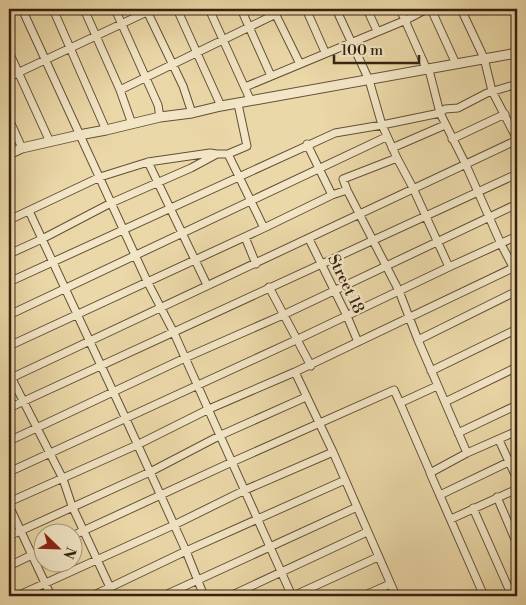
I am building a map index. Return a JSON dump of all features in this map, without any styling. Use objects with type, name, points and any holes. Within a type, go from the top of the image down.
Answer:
[{"type":"street","points":[[22,9],[147,281],[174,332],[292,596],[378,557]]},
{"type":"street","points":[[53,9],[106,130]]},
{"type":"street","points":[[84,9],[120,90],[132,124]]},
{"type":"street","points":[[115,9],[158,105],[160,116]]},
{"type":"street","points":[[177,9],[221,106]]},
{"type":"street","points":[[209,9],[249,97]]},
{"type":"street","points":[[241,9],[271,76]]},
{"type":"street","points":[[306,9],[325,52]]},
{"type":"street","points":[[336,9],[370,80],[386,137],[413,188],[449,267]]},
{"type":"street","points":[[367,9],[377,31]]},
{"type":"street","points":[[9,502],[137,445],[209,409],[311,366],[515,267],[501,244],[466,165],[440,113],[428,70],[400,9]]},
{"type":"street","points":[[245,87],[429,9],[456,64]]},
{"type":"street","points":[[114,596],[72,506],[63,479],[9,377],[256,264],[517,140],[492,91],[484,58],[461,9]]},
{"type":"street","points":[[9,77],[149,10],[172,66],[183,86],[192,113]]},
{"type":"street","points":[[120,90],[224,40],[274,11],[300,64]]},
{"type":"street","points":[[9,52],[50,142]]},
{"type":"street","points":[[9,154],[22,148],[160,116],[192,113],[221,106],[517,53]]},
{"type":"street","points":[[9,282],[307,144],[335,133],[440,113],[445,109],[458,108],[492,91],[517,84]]},
{"type":"street","points":[[9,220],[100,177],[148,162],[210,153],[228,154],[248,146],[238,104]]},
{"type":"street","points":[[452,139],[505,114]]},
{"type":"street","points":[[9,119],[22,148]]},
{"type":"street","points":[[392,148],[446,125]]},
{"type":"street","points":[[9,315],[386,137]]},
{"type":"street","points":[[307,144],[332,195]]},
{"type":"street","points":[[9,254],[217,154]]},
{"type":"street","points":[[228,154],[264,228]]},
{"type":"street","points":[[397,158],[343,179],[398,291],[467,453]]},
{"type":"street","points":[[148,162],[207,285]]},
{"type":"street","points":[[9,408],[517,174]]},
{"type":"street","points":[[9,346],[332,195],[347,190]]},
{"type":"street","points":[[9,441],[185,358],[283,315],[517,204]]},
{"type":"street","points":[[29,211],[64,290],[126,418],[186,551],[204,596]]},
{"type":"street","points":[[245,236],[256,264]]},
{"type":"street","points":[[9,472],[517,236]]},
{"type":"street","name":"Street 18","points":[[309,238],[358,342]]},
{"type":"street","points":[[269,287],[311,366]]},
{"type":"street","points":[[418,340],[517,291]]},
{"type":"street","points":[[431,371],[517,329]]},
{"type":"street","points":[[445,402],[517,367]]},
{"type":"street","points":[[295,372],[333,452],[396,596]]},
{"type":"street","points":[[400,403],[437,386]]},
{"type":"street","points":[[84,531],[232,462],[394,390],[484,596]]},
{"type":"street","points":[[9,536],[150,472],[221,435],[306,397]]},
{"type":"street","points":[[458,432],[517,405]]},
{"type":"street","points":[[430,472],[517,431]]},
{"type":"street","points":[[498,440],[514,460],[517,479]]},
{"type":"street","points":[[17,596],[174,525],[245,490],[333,452]]},
{"type":"street","points":[[440,495],[514,460]]},
{"type":"street","points":[[92,596],[186,551],[345,480]]},
{"type":"street","points":[[451,519],[517,488]]},
{"type":"street","points":[[497,497],[517,544]]},
{"type":"street","points":[[163,596],[357,507]]},
{"type":"street","points":[[9,508],[32,553]]},
{"type":"street","points":[[473,508],[512,596]]},
{"type":"street","points":[[230,596],[368,532]]},
{"type":"street","points":[[9,566],[32,555]]},
{"type":"street","points":[[40,572],[51,596]]},
{"type":"street","points":[[363,596],[390,584]]}]
